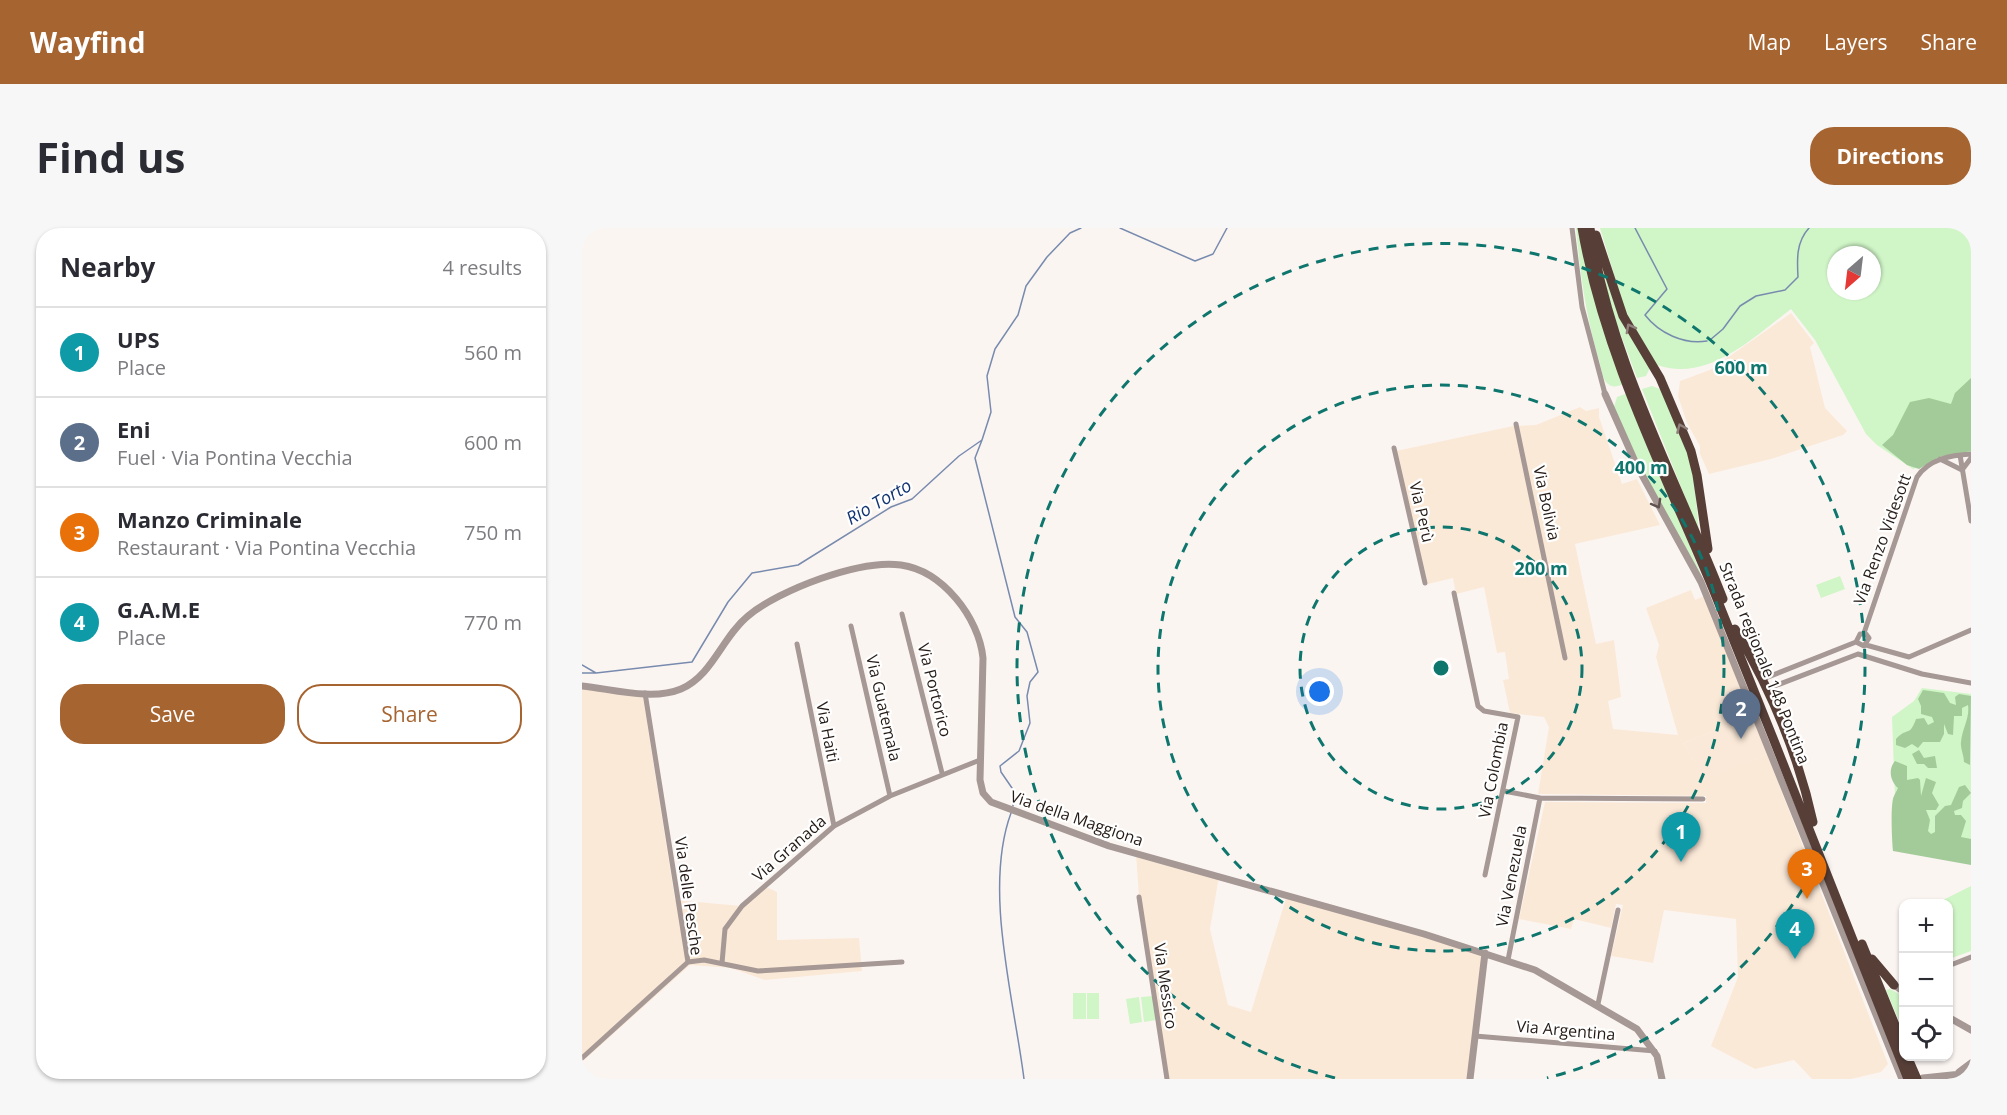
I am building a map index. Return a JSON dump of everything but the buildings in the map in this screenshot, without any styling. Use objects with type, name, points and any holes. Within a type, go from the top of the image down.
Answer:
[{"type":"highway","points":[[1582,228],[1599,290]]},
{"type":"highway","points":[[1592,228],[1599,290]]},
{"type":"highway","points":[[1592,228],[1625,320],[1660,378],[1692,456],[1705,538],[1718,586]]},
{"type":"highway","name":"Strada regionale 148 Pontina","points":[[1599,290],[1634,394],[1906,1066],[1908,1079]]},
{"type":"highway","name":"Strada regionale 148 Pontina","points":[[1634,394],[1718,586],[1899,1035]]},
{"type":"highway","points":[[1735,629],[1770,688],[1806,789],[1813,822]]},
{"type":"highway","points":[[1860,940],[1876,966],[1893,985]]},
{"type":"highway","points":[[1877,999],[1889,1046]]},
{"type":"highway","name":"Strada regionale 148 Pontina","points":[[1906,1066],[1920,1078]]},
{"type":"street","points":[[1572,228],[1584,320],[1605,394],[1637,466],[1703,586],[1889,1046],[1906,1066]]},
{"type":"street","name":"Via Bolivia","points":[[1516,424],[1565,658]]},
{"type":"street","name":"Via Perù","points":[[1394,448],[1425,583]]},
{"type":"street","points":[[1960,455],[1971,521]]},
{"type":"street","name":"Via Renzo Videsott","points":[[1864,633],[1916,479],[1923,469],[1940,459],[1960,455],[1971,456]]},
{"type":"street","points":[[1962,470],[1971,456]]},
{"type":"street","points":[[1940,459],[1962,470]]},
{"type":"street","name":"Via della Maggiona","points":[[582,686],[645,693],[672,692],[693,682],[747,617],[793,589],[877,566],[907,566],[926,574],[951,594],[969,617],[980,639],[983,658],[980,760],[983,793],[988,800],[999,806],[1123,850],[1485,953],[1548,976],[1637,1029],[1654,1051],[1662,1079]]},
{"type":"street","name":"Via Colombia","points":[[1454,593],[1478,706],[1484,711],[1518,717],[1485,875]]},
{"type":"street","name":"Via Portorico","points":[[902,614],[942,773]]},
{"type":"street","name":"Via Guatemala","points":[[851,626],[890,796]]},
{"type":"street","points":[[1856,642],[1859,645],[1909,657],[1971,630]]},
{"type":"street","name":"Via Renzo Videsott","points":[[1763,679],[1856,642],[1858,635],[1864,633]]},
{"type":"street","name":"Via Renzo Videsott","points":[[1864,633],[1869,640],[1866,645]]},
{"type":"street","name":"Via Haiti","points":[[797,644],[834,826]]},
{"type":"street","points":[[1770,688],[1858,654],[1922,674],[1971,683]]},
{"type":"street","points":[[1770,688],[1781,672]]},
{"type":"street","name":"Via delle Pesche","points":[[582,1058],[687,962],[645,693]]},
{"type":"street","name":"Via Granada","points":[[722,963],[725,929],[742,906],[834,826],[890,796],[942,773],[980,760]]},
{"type":"street","points":[[1504,791],[1540,798],[1703,799]]},
{"type":"street","name":"Via Venezuela","points":[[1508,960],[1540,798]]},
{"type":"street","name":"Via Messico","points":[[1140,897],[1167,1079]]},
{"type":"street","points":[[1598,1004],[1618,910]]},
{"type":"street","points":[[1470,1079],[1485,953]]},
{"type":"street","points":[[1953,964],[1971,957]]},
{"type":"street","points":[[687,962],[701,959],[758,971],[902,962]]},
{"type":"street","points":[[1893,985],[1899,983]]},
{"type":"street","points":[[1893,985],[1899,989]]},
{"type":"street","points":[[1953,1020],[1969,1030]]},
{"type":"street","name":"Via Argentina","points":[[1475,1036],[1654,1051]]},
{"type":"street","points":[[1956,1073],[1971,1063]]},
{"type":"street","points":[[1920,1078],[1971,1073]]},
{"type":"shaded area","points":[[1791,313],[1814,343],[1810,347],[1825,408],[1847,431],[1843,435],[1771,459],[1709,474],[1700,454],[1700,446],[1687,423],[1678,396],[1680,381],[1710,370]]},
{"type":"shaded area","points":[[1580,407],[1586,411],[1599,408],[1599,417],[1622,484],[1637,479],[1660,525],[1575,544],[1596,644],[1614,640],[1621,697],[1608,701],[1613,729],[1678,735],[1656,657],[1659,645],[1646,608],[1691,590],[1695,600],[1704,596],[1750,712],[1730,720],[1728,725],[1684,743],[1705,780],[1767,754],[1888,1064],[1881,1072],[1851,1079],[1812,1079],[1794,1060],[1755,1069],[1711,1046],[1738,977],[1736,919],[1664,910],[1653,963],[1611,956],[1623,905],[1616,904],[1611,928],[1574,919],[1571,929],[1519,919],[1545,802],[1706,803],[1706,796],[1538,794],[1549,727],[1544,717],[1510,713],[1503,680],[1509,679],[1505,652],[1497,653],[1484,587],[1456,594],[1453,578],[1428,584],[1396,451],[1513,426],[1536,425]]},
{"type":"shaded area","points":[[582,689],[643,697],[675,900],[742,906],[764,886],[777,892],[777,940],[859,938],[862,971],[765,980],[731,968],[690,965],[582,1062]]},
{"type":"shaded area","points":[[1750,712],[1767,754],[1705,781],[1684,743],[1728,725],[1729,720]]},
{"type":"shaded area","points":[[1136,853],[1219,876],[1210,929],[1228,1005],[1251,1012],[1287,895],[1485,953],[1470,1079],[1167,1079],[1139,897]]},
{"type":"green space","points":[[1576,228],[1581,228],[1623,384],[1619,386],[1612,386],[1605,380],[1590,328]]},
{"type":"green space","points":[[1600,228],[1971,228],[1971,452],[1942,456],[1913,469],[1877,445],[1866,434],[1815,340],[1791,309],[1746,344],[1712,363],[1694,368],[1676,369],[1657,365],[1625,311]]},
{"type":"green space","points":[[1604,264],[1625,326],[1650,368],[1646,376],[1637,378],[1613,314],[1601,265]]},
{"type":"green space","points":[[1971,378],[1971,451],[1939,457],[1919,469],[1907,465],[1882,445],[1893,435],[1910,402],[1929,398],[1951,404],[1955,393]]},
{"type":"green space","points":[[1652,386],[1660,389],[1687,450],[1694,476],[1699,532],[1642,389]]},
{"type":"green space","points":[[1628,393],[1703,579],[1640,467],[1614,407],[1617,397]]},
{"type":"green space","points":[[1840,576],[1845,589],[1821,598],[1816,585]]},
{"type":"green space","points":[[1922,688],[1971,694],[1971,860],[1897,850],[1892,717],[1914,701]]},
{"type":"green space","points":[[1923,690],[1944,693],[1950,703],[1956,705],[1955,697],[1959,694],[1971,696],[1970,765],[1964,762],[1961,744],[1968,705],[1962,708],[1962,716],[1954,716],[1953,735],[1948,734],[1944,724],[1944,734],[1940,742],[1923,742],[1918,748],[1912,744],[1905,748],[1896,745],[1896,739],[1910,730],[1916,719],[1924,718],[1928,725],[1934,722],[1932,717],[1921,714],[1918,699]]},
{"type":"green space","points":[[1919,750],[1924,758],[1935,756],[1937,768],[1917,764],[1912,754]]},
{"type":"green space","points":[[1895,761],[1907,766],[1907,780],[1918,778],[1920,780],[1921,796],[1926,778],[1936,782],[1932,793],[1939,805],[1936,810],[1926,810],[1930,820],[1928,831],[1931,834],[1935,832],[1935,816],[1945,806],[1951,805],[1959,787],[1965,785],[1971,793],[1963,801],[1962,808],[1954,811],[1955,815],[1961,815],[1966,821],[1961,837],[1971,839],[1971,865],[1893,851],[1892,806],[1898,788],[1893,782],[1891,771]]},
{"type":"green space","points":[[1971,886],[1971,951],[1953,958],[1953,899],[1945,899]]},
{"type":"green space","points":[[1890,989],[1899,994],[1899,1021],[1886,990]]},
{"type":"green space","points":[[1073,993],[1086,993],[1086,1019],[1073,1019]]},
{"type":"green space","points":[[1087,993],[1099,993],[1099,1019],[1087,1019]]},
{"type":"green space","points":[[1153,996],[1156,1020],[1144,1022],[1141,997]]},
{"type":"green space","points":[[1139,997],[1142,1022],[1130,1024],[1126,999]]},
{"type":"waterway","name":"Rio Torto","points":[[582,665],[596,673],[692,662],[728,602],[752,573],[798,565],[891,507],[912,499],[959,456],[982,440],[991,412],[987,376],[995,349],[1018,315],[1026,286],[1047,257],[1070,233],[1081,228]]},
{"type":"waterway","name":"Rio Torto","points":[[1120,228],[1195,261],[1213,254],[1227,228]]},
{"type":"waterway","name":"Rio Torto","points":[[1635,228],[1667,289],[1645,315],[1657,327],[1673,336],[1690,341],[1707,341]]},
{"type":"waterway","name":"Rio Torto","points":[[1710,340],[1723,329],[1740,306],[1756,296],[1785,290],[1798,277],[1800,245],[1809,228]]},
{"type":"waterway","points":[[982,440],[975,458],[1015,617],[1027,632],[1038,672],[1030,682],[1027,696],[1030,723],[1019,751],[1000,766],[1001,772],[1012,788],[1013,806]]},
{"type":"waterway","name":"Rio Torto","points":[[582,673],[595,673]]},
{"type":"waterway","points":[[1011,813],[1003,843],[1000,909],[1008,980],[1024,1079]]},
{"type":"place","name":"Eni","points":[[1741,739]]},
{"type":"place","name":"UPS","points":[[1681,862]]},
{"type":"place","name":"Manzo Criminale","points":[[1807,899]]},
{"type":"place","name":"G.A.M.E","points":[[1795,959]]}]
